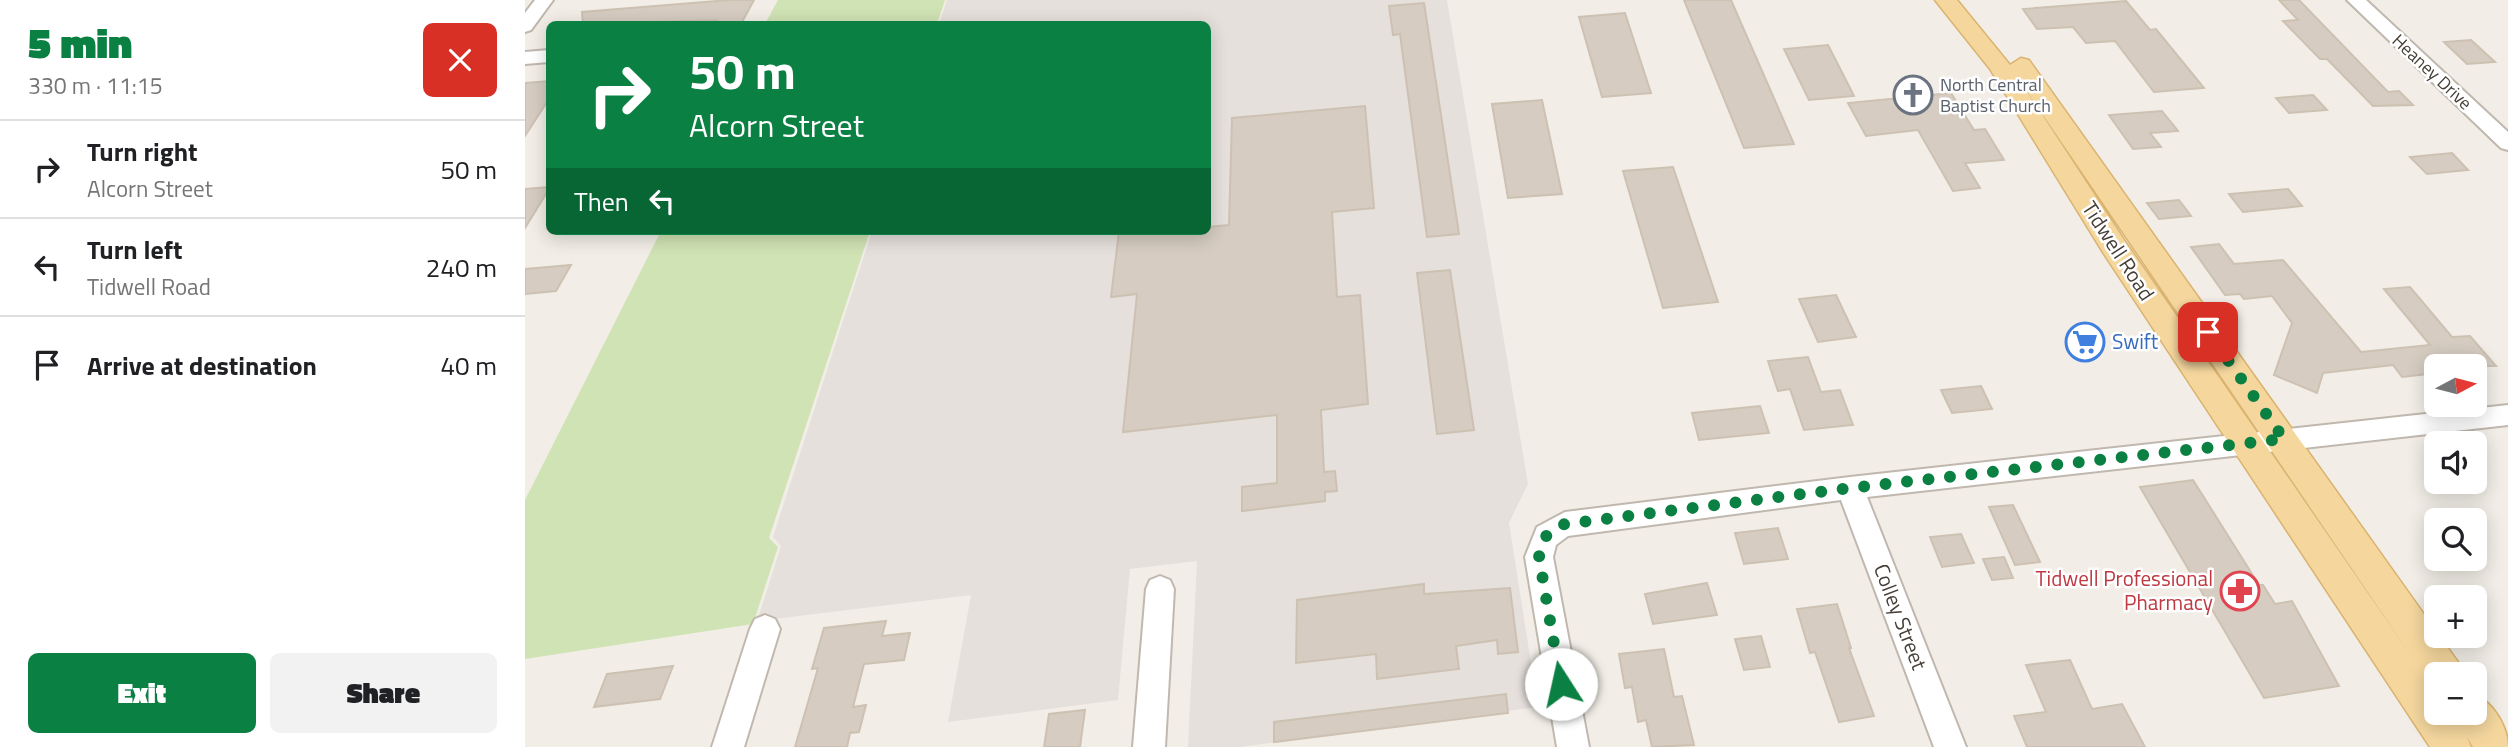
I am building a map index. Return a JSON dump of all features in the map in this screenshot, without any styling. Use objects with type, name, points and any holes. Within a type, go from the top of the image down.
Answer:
[{"type":"main road","name":"Tidwell Road","points":[[1946,0],[2010,65],[2148,247],[2437,662]]},
{"type":"main road","name":"Tidwell Road","points":[[1970,0],[2114,247],[2452,747]]},
{"type":"main road","points":[[2114,247],[2148,247]]},
{"type":"main road","points":[[2481,725],[2495,747]]},
{"type":"street","points":[[525,26],[544,0]]},
{"type":"street","name":"Heaney Drive","points":[[2356,0],[2508,143]]},
{"type":"street","points":[[525,58],[546,56]]},
{"type":"street","points":[[1573,747],[1539,557],[1541,543],[1549,531],[1565,524],[1850,488],[2508,415]]},
{"type":"street","name":"Colley Street","points":[[1850,488],[1950,747]]},
{"type":"street","points":[[1149,747],[1160,589]]},
{"type":"street","points":[[728,747],[765,629]]},
{"type":"shaded area","points":[[947,0],[1447,0],[1528,484],[1509,523],[1538,707],[1240,747],[1188,747],[1197,561],[1130,569],[1118,700],[948,722],[971,595],[757,621],[781,546],[773,537],[871,235],[1211,235],[1211,21],[940,21]]},
{"type":"green space","points":[[778,0],[945,0],[938,21],[767,21]]},
{"type":"green space","points":[[659,235],[869,235],[769,538],[778,547],[753,624],[525,659],[525,500]]},
{"type":"building","points":[[754,0],[743,21],[583,21],[582,12]]},
{"type":"building","points":[[1684,0],[1731,0],[1794,144],[1744,148]]},
{"type":"building","points":[[2279,0],[2299,0],[2388,92],[2399,91],[2413,105],[2373,106],[2327,59],[2320,59],[2283,21],[2298,20]]},
{"type":"building","points":[[2126,1],[2150,30],[2156,29],[2204,88],[2154,92],[2115,41],[2086,43],[2073,27],[2037,29],[2023,9]]},
{"type":"building","points":[[1424,3],[1459,234],[1427,237],[1400,34],[1393,35],[1389,6]]},
{"type":"building","points":[[1625,13],[1651,93],[1602,97],[1579,17]]},
{"type":"building","points":[[2471,40],[2495,62],[2467,64],[2444,42]]},
{"type":"building","points":[[1828,45],[1854,96],[1809,100],[1784,49]]},
{"type":"building","points":[[546,81],[546,104],[525,136],[525,83]]},
{"type":"building","points":[[1951,93],[1974,130],[1985,129],[2004,160],[1965,163],[1980,188],[1953,191],[1918,130],[1866,136],[1848,103]]},
{"type":"building","points":[[2313,95],[2327,110],[2289,113],[2276,98]]},
{"type":"building","points":[[1542,100],[1562,194],[1508,198],[1492,104]]},
{"type":"building","points":[[1365,106],[1374,208],[1332,212],[1337,297],[1360,295],[1368,404],[1321,410],[1324,472],[1335,471],[1337,491],[1325,492],[1325,501],[1242,511],[1242,487],[1277,483],[1277,415],[1123,432],[1137,294],[1111,297],[1119,235],[1211,235],[1211,227],[1229,225],[1232,118]]},
{"type":"building","points":[[2162,111],[2178,131],[2150,133],[2161,147],[2133,149],[2109,115]]},
{"type":"building","points":[[2452,153],[2468,170],[2427,174],[2410,157]]},
{"type":"building","points":[[1673,167],[1718,302],[1663,308],[1623,171]]},
{"type":"building","points":[[546,187],[546,194],[525,228],[525,189]]},
{"type":"building","points":[[2288,189],[2302,206],[2243,212],[2229,194]]},
{"type":"building","points":[[2179,200],[2191,216],[2159,219],[2147,203]]},
{"type":"building","points":[[2219,244],[2234,264],[2283,260],[2361,352],[2430,345],[2384,289],[2410,287],[2452,337],[2470,336],[2486,354],[2424,354],[2424,374],[2402,377],[2393,365],[2323,373],[2317,393],[2274,375],[2292,323],[2272,296],[2244,299],[2240,294],[2225,295],[2191,247]]},
{"type":"building","points":[[571,265],[556,291],[525,294],[525,269]]},
{"type":"building","points":[[1450,270],[1474,430],[1437,434],[1417,273]]},
{"type":"building","points":[[1836,295],[1856,337],[1818,342],[1799,299]]},
{"type":"building","points":[[2487,356],[2496,366],[2487,366]]},
{"type":"building","points":[[1808,357],[1821,392],[1840,390],[1853,425],[1804,430],[1790,389],[1778,391],[1768,361]]},
{"type":"building","points":[[1981,386],[1992,409],[1952,413],[1941,390]]},
{"type":"building","points":[[1760,406],[1769,433],[1699,440],[1692,413]]},
{"type":"building","points":[[2193,480],[2259,585],[2263,585],[2275,604],[2292,601],[2339,686],[2264,698],[2140,487]]},
{"type":"building","points":[[2013,505],[2040,562],[2015,565],[1989,507]]},
{"type":"building","points":[[1778,528],[1788,559],[1744,564],[1735,533]]},
{"type":"building","points":[[1961,534],[1974,563],[1942,567],[1930,537]]},
{"type":"building","points":[[2004,557],[2013,578],[1992,580],[1983,559]]},
{"type":"building","points":[[1707,583],[1717,615],[1653,624],[1645,594]]},
{"type":"building","points":[[1424,584],[1424,594],[1510,588],[1518,652],[1498,654],[1497,640],[1456,646],[1459,669],[1377,679],[1376,654],[1296,663],[1297,600]]},
{"type":"building","points":[[1837,604],[1849,648],[1874,716],[1839,722],[1815,652],[1810,653],[1797,609]]},
{"type":"building","points":[[886,621],[882,636],[910,633],[904,660],[864,664],[853,707],[866,705],[859,732],[850,733],[847,747],[795,747],[818,668],[812,669],[824,628]]},
{"type":"building","points":[[1761,636],[1770,667],[1744,670],[1735,639]]},
{"type":"building","points":[[1664,649],[1674,697],[1682,696],[1694,745],[1652,747],[1646,720],[1638,722],[1632,687],[1625,688],[1619,654]]},
{"type":"building","points":[[2070,660],[2092,709],[2122,704],[2145,747],[2027,747],[2014,716],[2046,712],[2026,665]]},
{"type":"building","points":[[673,666],[660,699],[594,707],[607,674]]},
{"type":"building","points":[[1506,694],[1508,713],[1274,742],[1274,722]]},
{"type":"building","points":[[1085,710],[1080,747],[1044,747],[1049,714]]},
{"type":"place","name":"North Central Baptist Church","points":[[1913,95]]},
{"type":"place","name":"Swift","points":[[2085,342]]},
{"type":"place","name":"Tidwell Professional Pharmacy","points":[[2240,591]]},
{"type":"route","points":[[1561,684],[1539,557],[1541,543],[1549,531],[1565,524],[1824,491],[2284,439],[2208,332]]}]
